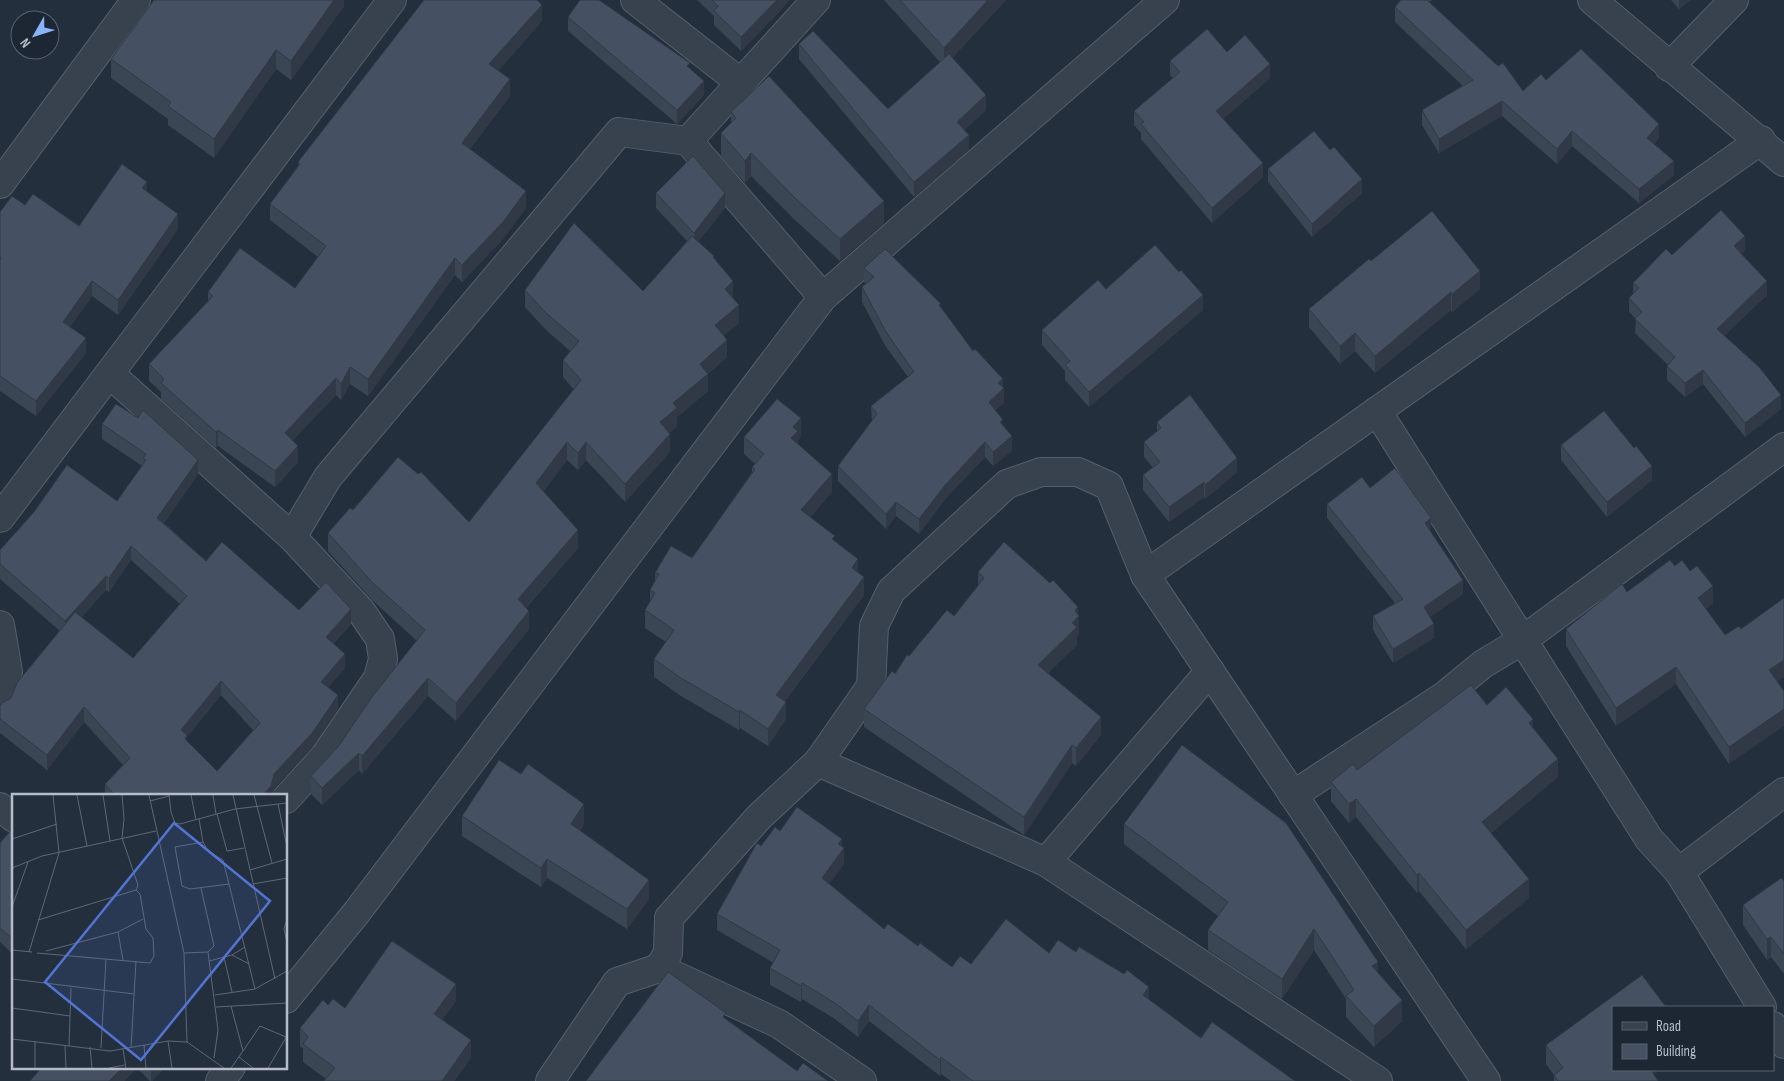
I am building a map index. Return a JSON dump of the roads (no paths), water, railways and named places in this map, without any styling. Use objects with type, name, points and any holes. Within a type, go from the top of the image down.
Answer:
[{"type":"street","points":[[0,184],[136,0]]},
{"type":"street","points":[[0,518],[392,0]]},
{"type":"street","points":[[636,0],[741,83]]},
{"type":"street","points":[[688,142],[816,0]]},
{"type":"street","points":[[288,997],[357,912],[823,297],[1165,0]]},
{"type":"street","points":[[1592,0],[1669,67],[1761,140],[1784,162]]},
{"type":"street","points":[[1669,67],[1734,0]]},
{"type":"street","points":[[292,537],[328,477],[619,132],[688,142],[823,297]]},
{"type":"street","points":[[1145,575],[1761,140]]},
{"type":"street","points":[[110,374],[292,537],[361,611],[380,639],[383,659],[378,678],[325,756],[288,797]]},
{"type":"street","points":[[1377,411],[1649,839],[1679,872],[1761,1006]]},
{"type":"street","points":[[1293,795],[1444,696],[1483,664],[1523,640],[1784,446]]},
{"type":"street","points":[[550,1081],[617,982],[659,968],[668,953],[669,918],[759,817],[818,762],[871,686],[874,626],[890,591],[1007,484],[1041,472],[1078,472],[1109,486],[1145,575],[1486,1081]]},
{"type":"street","points":[[0,624],[8,672],[0,702]]},
{"type":"street","points":[[1046,862],[1210,671]]},
{"type":"street","points":[[818,762],[1046,862],[1378,1081]]},
{"type":"street","points":[[1679,872],[1784,792]]},
{"type":"street","points":[[0,807],[12,816]]},
{"type":"street","points":[[659,968],[779,1024],[862,1081]]},
{"type":"street","points":[[1774,1028],[1784,1044]]},
{"type":"street","points":[[220,1081],[230,1068]]}]
